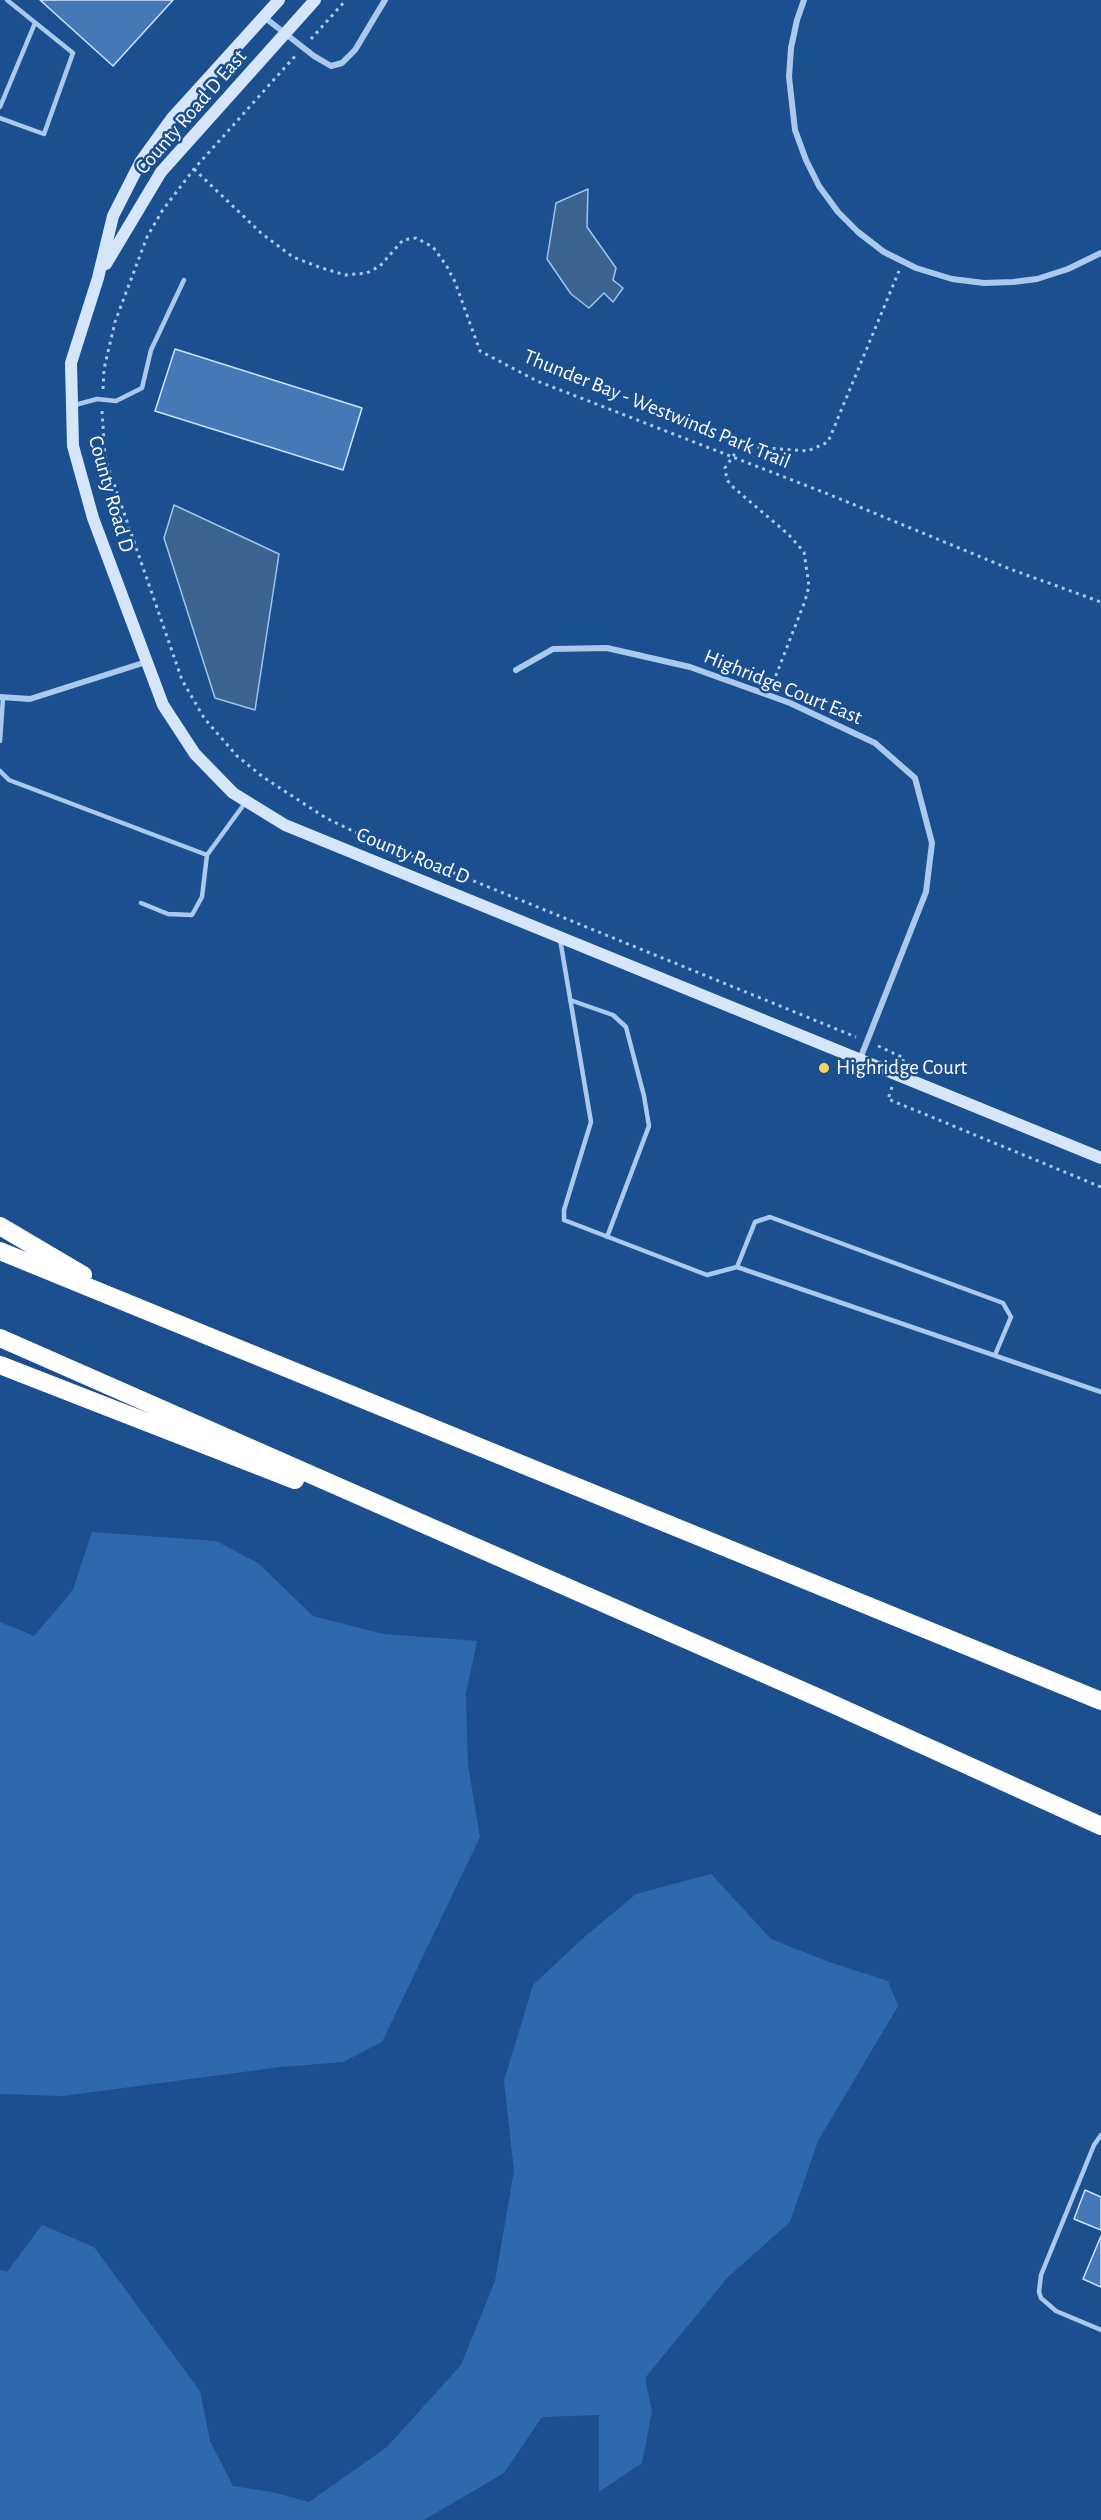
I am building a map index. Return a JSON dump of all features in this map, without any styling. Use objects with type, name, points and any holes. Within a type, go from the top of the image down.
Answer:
[{"type":"highway","points":[[0,1226],[120,1299]]},
{"type":"highway","points":[[0,1251],[1101,1701]]},
{"type":"highway","points":[[0,1338],[826,1701],[1101,1826]]},
{"type":"highway","points":[[0,1365],[542,1576]]},
{"type":"street","name":"County Road D East","points":[[98,278],[113,216],[141,161],[172,118],[279,0]]},
{"type":"street","name":"County Road D East","points":[[98,278],[160,172],[315,0]]},
{"type":"street","points":[[264,17],[303,48],[331,66],[342,63],[355,50],[385,0]]},
{"type":"street","points":[[804,0],[791,48],[789,77],[795,130],[806,160],[832,203],[858,232],[884,252],[916,268],[952,279],[984,283],[1037,279],[1068,270],[1101,253]]},
{"type":"street","name":"County Road D","points":[[98,278],[71,363],[73,446],[93,518],[163,705],[195,754],[234,793],[285,825],[1101,1158]]},
{"type":"street","name":"Highridge Court East","points":[[516,670],[553,650],[607,648],[690,667],[768,695],[875,743],[915,778],[932,843],[926,892],[860,1060]]},
{"type":"street","points":[[2,697],[30,699],[147,662]]},
{"type":"lane","points":[[0,118],[44,134],[73,53],[7,0]]},
{"type":"lane","points":[[0,107],[35,24]]},
{"type":"lane","points":[[72,406],[103,400],[116,401],[141,388],[152,350],[184,280]]},
{"type":"lane","points":[[0,741],[2,697]]},
{"type":"lane","points":[[0,771],[9,780],[207,855]]},
{"type":"lane","points":[[141,903],[168,914],[192,915],[202,897],[207,855],[246,801]]},
{"type":"lane","points":[[559,937],[591,1122],[564,1210],[564,1220],[707,1275],[737,1267],[1101,1392]]},
{"type":"lane","points":[[570,1000],[612,1015],[626,1027],[644,1096],[649,1126],[607,1237]]},
{"type":"lane","points":[[737,1267],[755,1222],[771,1217],[1003,1303],[1011,1317],[995,1355]]},
{"type":"lane","points":[[1101,2135],[1094,2145],[1041,2275],[1039,2292],[1041,2298],[1056,2311],[1101,2330]]},
{"type":"path","points":[[326,818],[263,777],[237,756],[204,718],[182,680],[105,458],[103,400],[104,369],[114,322],[147,237],[162,211],[195,169],[346,0]]},
{"type":"path","name":"Thunder Bay - Westwinds Park Trail","points":[[195,169],[261,232],[293,257],[318,267],[345,274],[367,273],[380,266],[404,240],[416,238],[433,247],[446,265],[480,351],[537,381],[1010,569],[1101,602]]},
{"type":"path","points":[[768,695],[809,586],[804,552],[788,534],[727,480],[725,468],[740,446],[808,451],[828,442],[899,270]]},
{"type":"shaded area","points":[[588,189],[587,227],[616,268],[613,280],[623,288],[613,302],[604,293],[589,308],[571,294],[547,259],[556,203]]},
{"type":"shaded area","points":[[174,505],[279,554],[255,710],[215,698],[164,538]]},
{"type":"shaded area","points":[[92,1532],[216,1541],[258,1563],[313,1616],[383,1634],[477,1641],[466,1693],[468,1765],[480,1837],[382,2042],[343,2062],[280,2067],[63,2096],[0,2094],[0,1622],[34,1636],[73,1590]]},
{"type":"shaded area","points":[[711,1874],[771,1939],[829,1962],[888,1981],[898,2006],[818,2141],[790,2222],[727,2278],[645,2378],[652,2411],[642,2463],[599,2492],[599,2415],[542,2417],[504,2473],[424,2520],[0,2520],[0,2270],[7,2272],[42,2225],[94,2247],[200,2391],[210,2441],[233,2486],[272,2492],[309,2502],[387,2447],[461,2365],[495,2281],[514,2171],[504,2081],[533,1985],[582,1939],[636,1894]]},
{"type":"building","points":[[40,0],[173,0],[113,66]]},
{"type":"building","points":[[175,349],[362,408],[343,470],[155,411]]},
{"type":"building","points":[[1085,2190],[1101,2197],[1101,2230],[1074,2219]]},
{"type":"building","points":[[1101,2236],[1101,2287],[1083,2279]]},
{"type":"place","name":"Highridge Court","points":[[824,1068]]}]
